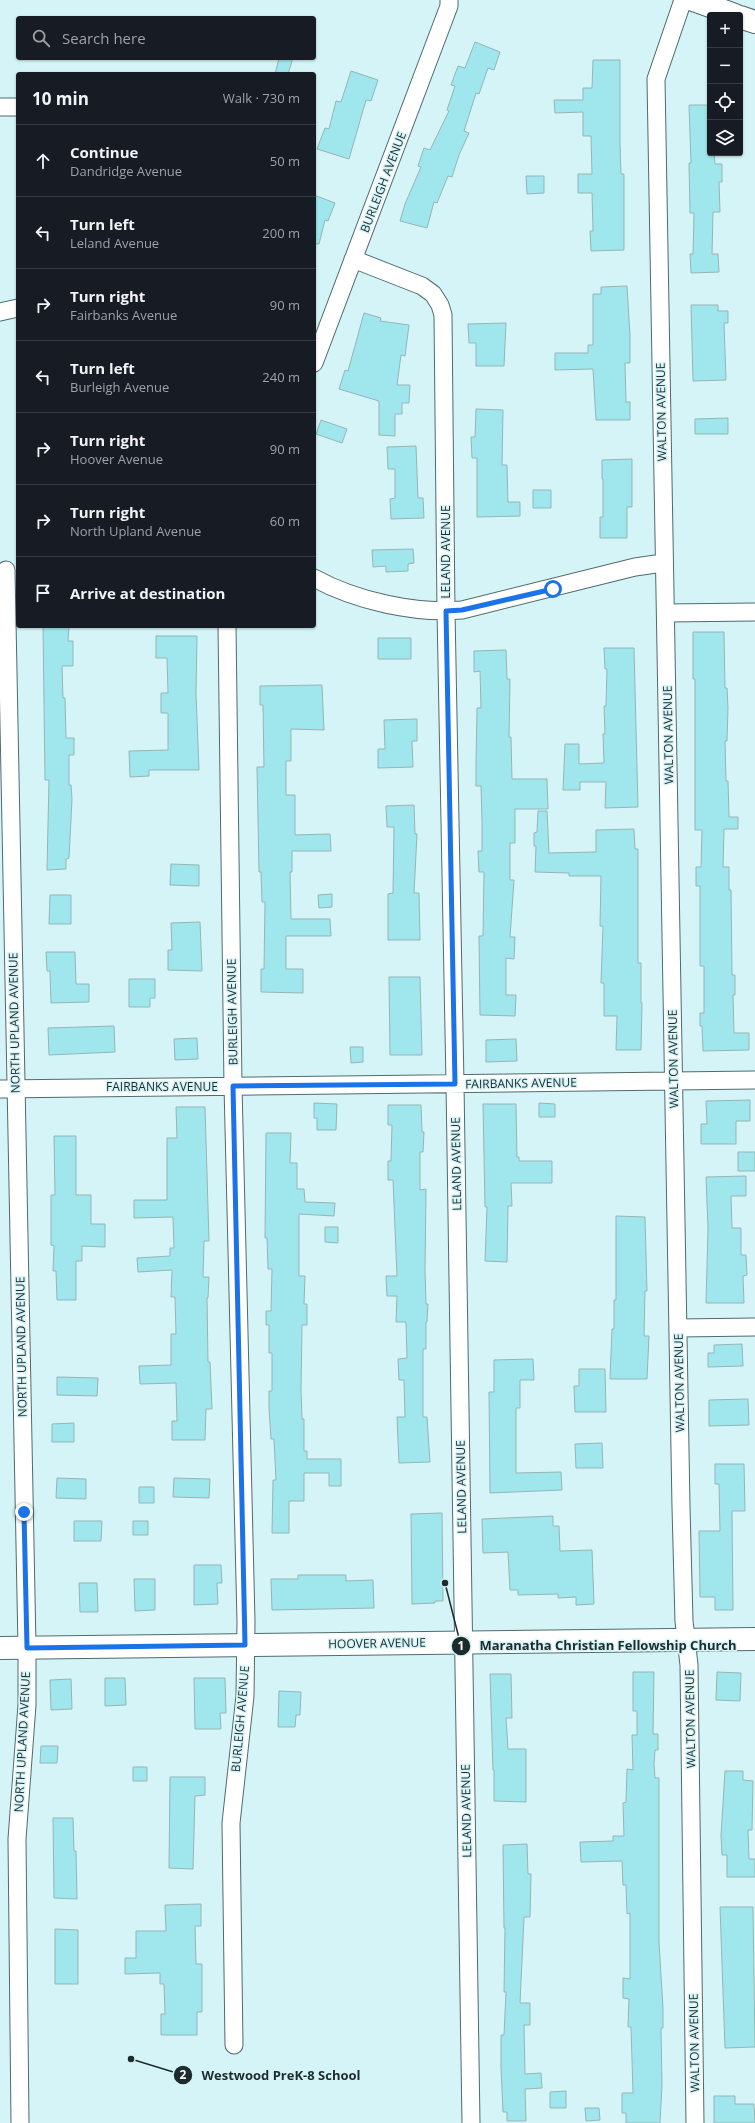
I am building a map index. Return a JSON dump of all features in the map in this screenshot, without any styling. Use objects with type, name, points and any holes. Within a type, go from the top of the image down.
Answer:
[{"type":"street","name":"BURLEIGH AVENUE","points":[[316,358],[449,6],[449,0]]},
{"type":"street","name":"WALTON AVENUE","points":[[683,0],[656,78],[663,563],[666,613],[683,1613],[690,1665],[695,2123]]},
{"type":"street","points":[[693,0],[727,12]]},
{"type":"street","points":[[743,18],[755,22]]},
{"type":"street","points":[[0,107],[16,107]]},
{"type":"street","name":"LELAND AVENUE","points":[[354,259],[422,286],[433,294],[443,315],[446,611],[471,2123]]},
{"type":"street","points":[[0,312],[16,308]]},
{"type":"street","points":[[316,579],[343,592],[374,602],[403,607],[446,611],[462,610],[635,567],[663,563]]},
{"type":"street","name":"NORTH UPLAND AVENUE","points":[[8,570],[8,1088],[27,1648],[27,1705],[17,1839],[20,2123]]},
{"type":"street","points":[[666,613],[755,612]]},
{"type":"street","name":"BURLEIGH AVENUE","points":[[227,628],[233,1086],[245,1645],[245,1696],[231,1823],[234,2045]]},
{"type":"street","name":"FAIRBANKS AVENUE","points":[[8,1088],[755,1080]]},
{"type":"street","points":[[678,1328],[755,1327]]},
{"type":"street","name":"HOOVER AVENUE","points":[[0,1648],[755,1639]]},
{"type":"building","points":[[475,42],[500,52],[494,70],[488,68],[479,94],[476,93],[464,131],[469,133],[459,155],[452,177],[448,176],[437,203],[434,202],[427,228],[400,221],[405,204],[421,167],[418,166],[424,148],[430,150],[449,111],[447,110],[455,86],[451,85],[458,66],[465,68]]},
{"type":"building","points":[[278,60],[292,60],[289,72],[276,72]]},
{"type":"building","points":[[593,60],[620,60],[620,144],[621,174],[624,174],[624,250],[591,251],[590,231],[593,231],[592,193],[578,193],[578,174],[592,174],[591,136],[583,136],[583,112],[555,113],[554,100],[583,100],[583,88],[592,88]]},
{"type":"building","points":[[351,71],[378,80],[371,101],[366,100],[349,159],[317,149],[325,128],[329,129],[336,101],[341,102]]},
{"type":"building","points":[[689,105],[707,105],[707,156],[714,156],[715,164],[722,164],[722,182],[719,182],[720,212],[713,212],[712,254],[718,254],[719,272],[691,273],[690,254],[693,254],[694,213],[690,213],[689,163],[691,163]]},
{"type":"building","points":[[526,176],[544,176],[544,193],[527,194]]},
{"type":"building","points":[[316,196],[335,203],[328,221],[325,220],[319,244],[316,244]]},
{"type":"building","points":[[627,286],[630,363],[625,363],[626,402],[630,402],[630,420],[596,420],[593,369],[555,370],[555,353],[588,353],[588,345],[593,345],[593,294],[601,294],[601,287]]},
{"type":"building","points":[[691,305],[718,305],[718,311],[728,311],[728,323],[724,323],[726,380],[693,381]]},
{"type":"building","points":[[364,313],[381,318],[380,321],[409,325],[405,356],[401,355],[397,385],[410,385],[409,403],[402,403],[402,414],[395,414],[395,436],[379,435],[379,401],[339,389],[345,370],[348,371]]},
{"type":"building","points":[[506,323],[504,366],[476,366],[476,343],[469,343],[468,324]]},
{"type":"building","points":[[476,409],[503,410],[502,465],[507,465],[508,502],[520,502],[520,516],[477,517],[477,458],[472,458],[471,437],[475,437]]},
{"type":"building","points":[[728,418],[728,434],[695,434],[695,419]]},
{"type":"building","points":[[321,420],[347,429],[342,443],[316,434]]},
{"type":"building","points":[[416,446],[418,498],[423,498],[424,518],[391,519],[390,499],[395,498],[395,469],[388,469],[387,447]]},
{"type":"building","points":[[632,459],[632,507],[627,507],[627,538],[600,538],[600,517],[603,517],[602,460]]},
{"type":"building","points":[[533,490],[551,490],[551,508],[533,508]]},
{"type":"building","points":[[413,549],[414,563],[408,564],[408,571],[386,572],[386,566],[373,567],[372,550]]},
{"type":"building","points":[[43,628],[69,628],[68,641],[73,641],[73,666],[62,666],[63,698],[65,698],[66,738],[74,738],[74,755],[69,755],[69,785],[71,785],[72,799],[69,858],[66,859],[66,869],[47,870],[49,780],[45,780]]},
{"type":"building","points":[[693,632],[724,632],[725,688],[727,688],[728,708],[727,741],[725,741],[726,781],[728,781],[729,817],[738,817],[738,829],[724,829],[723,867],[729,867],[729,890],[731,890],[732,975],[735,975],[735,995],[733,995],[734,1033],[749,1033],[749,1050],[703,1051],[700,1013],[704,1013],[704,966],[700,966],[700,886],[696,886],[696,867],[701,867],[702,830],[695,830],[695,679],[693,679]]},
{"type":"building","points":[[156,636],[197,636],[196,693],[199,770],[149,770],[149,776],[130,777],[129,751],[168,750],[168,713],[161,713],[161,693],[168,693],[167,658],[156,658]]},
{"type":"building","points":[[378,638],[411,638],[411,659],[378,659]]},
{"type":"building","points":[[604,648],[634,648],[638,807],[605,808],[606,782],[580,782],[580,790],[563,790],[565,744],[579,744],[579,764],[604,763],[603,734],[605,734],[604,706],[606,706],[607,669],[605,669]]},
{"type":"building","points":[[506,650],[507,679],[510,679],[509,737],[511,737],[512,779],[547,779],[548,809],[515,809],[515,843],[510,843],[510,880],[514,880],[510,937],[515,937],[514,959],[506,958],[506,995],[516,995],[515,1016],[480,1015],[479,936],[483,936],[484,872],[479,872],[478,851],[482,851],[481,786],[476,786],[477,708],[481,708],[480,671],[474,672],[474,651]]},
{"type":"building","points":[[322,685],[324,730],[291,729],[291,761],[286,761],[286,795],[295,795],[295,835],[330,834],[331,851],[292,851],[292,872],[290,872],[291,919],[330,919],[331,936],[286,936],[286,969],[303,969],[303,993],[261,992],[261,969],[264,969],[265,902],[262,902],[261,872],[259,872],[257,767],[264,767],[263,705],[260,705],[260,686]]},
{"type":"building","points":[[417,719],[417,741],[412,741],[413,767],[378,768],[378,749],[385,749],[384,720]]},
{"type":"building","points":[[414,805],[415,834],[417,834],[414,893],[419,893],[420,940],[388,940],[388,894],[393,893],[394,827],[387,827],[386,806]]},
{"type":"building","points":[[538,811],[547,811],[549,853],[596,852],[596,830],[634,829],[635,849],[638,849],[638,963],[641,963],[642,1003],[641,1050],[616,1050],[617,1016],[604,1016],[604,983],[601,983],[603,926],[600,926],[601,876],[569,876],[569,873],[535,872],[536,846],[534,846],[534,833],[537,832]]},
{"type":"building","points":[[171,864],[199,865],[199,886],[170,885]]},
{"type":"building","points":[[332,894],[332,907],[319,908],[318,895]]},
{"type":"building","points":[[50,895],[71,895],[71,924],[49,924]]},
{"type":"building","points":[[200,922],[202,971],[168,970],[168,950],[172,950],[171,923]]},
{"type":"building","points":[[46,952],[75,952],[76,984],[89,984],[89,1002],[51,1003],[50,971],[47,971]]},
{"type":"building","points":[[389,977],[420,977],[422,1055],[390,1055]]},
{"type":"building","points":[[129,979],[155,979],[155,998],[150,998],[150,1007],[129,1007]]},
{"type":"building","points":[[114,1026],[115,1052],[49,1055],[48,1028]]},
{"type":"building","points":[[197,1038],[198,1059],[175,1060],[174,1039]]},
{"type":"building","points":[[516,1039],[517,1061],[486,1062],[486,1040]]},
{"type":"building","points":[[350,1047],[363,1047],[363,1062],[351,1063]]},
{"type":"building","points":[[750,1100],[750,1121],[736,1121],[736,1144],[701,1144],[701,1124],[707,1124],[706,1101]]},
{"type":"building","points":[[314,1103],[337,1104],[336,1130],[317,1130],[317,1118],[314,1118]]},
{"type":"building","points":[[539,1103],[555,1104],[555,1117],[539,1117]]},
{"type":"building","points":[[483,1104],[516,1104],[517,1157],[519,1157],[519,1161],[552,1161],[552,1183],[511,1183],[512,1206],[508,1206],[507,1262],[485,1261],[487,1207],[485,1207]]},
{"type":"building","points":[[388,1105],[421,1105],[422,1132],[424,1132],[423,1152],[420,1152],[420,1190],[426,1189],[425,1271],[426,1304],[428,1304],[426,1349],[423,1349],[423,1417],[427,1417],[430,1462],[399,1463],[397,1417],[405,1417],[404,1380],[399,1380],[398,1359],[407,1358],[406,1322],[396,1322],[397,1296],[387,1296],[386,1276],[397,1276],[393,1180],[388,1180],[388,1161],[391,1161],[392,1125],[388,1125]]},
{"type":"building","points":[[176,1107],[205,1107],[209,1241],[204,1241],[203,1277],[209,1277],[207,1298],[208,1362],[210,1362],[212,1409],[206,1409],[205,1440],[172,1440],[172,1421],[177,1421],[176,1383],[140,1384],[139,1366],[171,1365],[171,1334],[176,1334],[175,1297],[171,1297],[172,1270],[138,1272],[137,1258],[170,1256],[170,1248],[174,1248],[173,1217],[134,1218],[134,1200],[167,1200],[167,1138],[177,1138]]},
{"type":"building","points":[[266,1133],[291,1133],[290,1163],[297,1163],[297,1189],[304,1189],[305,1202],[335,1203],[334,1216],[299,1214],[299,1276],[305,1276],[304,1304],[307,1304],[307,1325],[302,1325],[301,1390],[302,1419],[304,1419],[304,1451],[307,1451],[307,1459],[341,1459],[341,1486],[329,1486],[329,1473],[304,1473],[304,1501],[289,1501],[289,1533],[272,1533],[273,1480],[276,1480],[274,1439],[271,1439],[269,1408],[269,1391],[272,1391],[272,1353],[269,1353],[269,1325],[266,1325],[266,1311],[271,1311],[272,1269],[268,1269],[267,1238],[265,1238]]},
{"type":"building","points":[[54,1136],[76,1136],[76,1195],[91,1195],[91,1224],[105,1224],[105,1247],[82,1246],[82,1261],[76,1261],[76,1300],[57,1300],[56,1271],[53,1271],[54,1246],[51,1245],[51,1195],[55,1195]]},
{"type":"building","points":[[738,1152],[755,1152],[755,1171],[738,1171]]},
{"type":"building","points":[[746,1176],[746,1196],[731,1196],[732,1228],[741,1228],[741,1255],[746,1255],[747,1275],[743,1276],[744,1303],[706,1303],[708,1228],[706,1177]]},
{"type":"building","points":[[616,1216],[645,1217],[647,1291],[645,1291],[644,1336],[649,1336],[647,1379],[610,1379],[612,1329],[614,1329],[614,1300],[616,1300]]},
{"type":"building","points":[[325,1227],[338,1227],[338,1243],[325,1242]]},
{"type":"building","points":[[742,1344],[743,1366],[708,1367],[708,1353],[714,1353],[714,1345]]},
{"type":"building","points":[[533,1359],[534,1380],[520,1380],[520,1408],[516,1408],[516,1473],[561,1472],[562,1490],[490,1493],[489,1392],[494,1392],[494,1360]]},
{"type":"building","points":[[579,1369],[605,1369],[606,1412],[575,1412],[574,1386],[579,1386]]},
{"type":"building","points":[[57,1377],[98,1378],[97,1396],[57,1395]]},
{"type":"building","points":[[748,1399],[749,1425],[709,1426],[709,1400]]},
{"type":"building","points":[[74,1423],[74,1442],[52,1442],[52,1424]]},
{"type":"building","points":[[602,1443],[603,1468],[576,1468],[575,1444]]},
{"type":"building","points":[[715,1464],[744,1464],[745,1511],[732,1511],[733,1610],[715,1610],[715,1597],[700,1597],[699,1531],[720,1531],[719,1484],[715,1484]]},
{"type":"building","points":[[57,1478],[86,1479],[86,1499],[56,1498]]},
{"type":"building","points":[[174,1478],[210,1479],[209,1498],[173,1497]]},
{"type":"building","points":[[139,1487],[154,1487],[154,1503],[139,1503]]},
{"type":"building","points":[[442,1513],[443,1601],[435,1601],[435,1603],[412,1604],[411,1514]]},
{"type":"building","points":[[553,1516],[553,1526],[559,1526],[560,1551],[592,1550],[594,1604],[576,1605],[576,1597],[558,1598],[558,1594],[518,1595],[518,1590],[510,1590],[508,1552],[483,1553],[482,1519]]},
{"type":"building","points":[[74,1521],[102,1521],[101,1541],[74,1541]]},
{"type":"building","points":[[133,1521],[148,1521],[148,1535],[133,1535]]},
{"type":"building","points":[[194,1565],[221,1565],[222,1583],[217,1583],[218,1604],[194,1605]]},
{"type":"building","points":[[298,1575],[346,1575],[346,1581],[373,1580],[374,1608],[272,1610],[271,1579],[298,1579]]},
{"type":"building","points":[[134,1579],[155,1579],[155,1610],[135,1611]]},
{"type":"building","points":[[79,1583],[97,1583],[98,1612],[80,1612]]},
{"type":"building","points":[[633,1672],[654,1672],[653,1734],[658,1734],[658,1750],[655,1750],[654,1764],[655,1778],[659,1778],[659,1942],[663,2008],[663,2028],[661,2028],[662,2085],[660,2123],[626,2123],[626,2113],[622,2113],[622,2093],[633,2093],[631,2027],[628,2027],[629,1999],[623,1998],[623,1978],[630,1979],[630,1913],[627,1914],[626,1885],[623,1885],[622,1861],[581,1862],[580,1842],[613,1841],[613,1836],[624,1836],[623,1803],[626,1802],[627,1769],[633,1770],[632,1735],[637,1735],[637,1711],[633,1711]]},
{"type":"building","points":[[717,1672],[741,1673],[740,1701],[716,1700]]},
{"type":"building","points":[[490,1674],[511,1674],[512,1718],[506,1718],[508,1749],[526,1749],[526,1802],[494,1801]]},
{"type":"building","points":[[105,1678],[125,1678],[126,1705],[105,1706]]},
{"type":"building","points":[[194,1678],[225,1678],[226,1713],[220,1713],[221,1729],[195,1729]]},
{"type":"building","points":[[71,1679],[72,1709],[51,1710],[50,1680]]},
{"type":"building","points":[[279,1691],[301,1692],[300,1715],[296,1715],[295,1727],[278,1727]]},
{"type":"building","points":[[41,1746],[58,1746],[57,1763],[40,1763]]},
{"type":"building","points":[[133,1767],[147,1767],[147,1781],[133,1781]]},
{"type":"building","points":[[725,1771],[743,1771],[743,1780],[753,1781],[752,1830],[748,1830],[749,1859],[755,1859],[755,1877],[727,1877],[727,1855],[722,1855],[721,1835]]},
{"type":"building","points":[[170,1777],[205,1777],[205,1795],[195,1796],[193,1869],[169,1868]]},
{"type":"building","points":[[53,1818],[73,1818],[74,1851],[76,1851],[77,1899],[54,1898]]},
{"type":"building","points":[[527,1844],[528,1874],[531,1874],[530,1917],[524,1917],[520,2003],[530,2003],[530,2025],[524,2025],[525,2074],[541,2073],[542,2088],[525,2089],[526,2121],[507,2121],[507,2112],[503,2112],[501,2067],[501,2035],[504,2035],[506,1992],[504,1992],[505,1928],[503,1845]]},
{"type":"building","points":[[201,1904],[201,1926],[195,1926],[196,1964],[202,1964],[202,2012],[197,2012],[197,2035],[161,2035],[161,2014],[165,2014],[164,1984],[160,1984],[160,1973],[125,1974],[125,1958],[136,1958],[136,1931],[166,1931],[165,1905]]},
{"type":"building","points":[[720,1907],[753,1907],[755,2047],[725,2048]]},
{"type":"building","points":[[55,1929],[78,1930],[78,1984],[55,1984]]},
{"type":"building","points":[[566,2091],[566,2108],[550,2108],[550,2092]]},
{"type":"building","points":[[714,2096],[735,2096],[735,2104],[754,2104],[755,2123],[714,2123]]},
{"type":"building","points":[[585,2108],[599,2108],[600,2120],[586,2121]]},
{"type":"place","name":"Maranatha Christian Fellowship Church","points":[[445,1583]]},
{"type":"place","name":"Westwood PreK-8 School","points":[[131,2059]]},
{"type":"route","points":[[24,1512],[27,1648],[245,1645],[244,1509],[233,1086],[455,1084],[446,611],[462,610],[553,589]]}]
